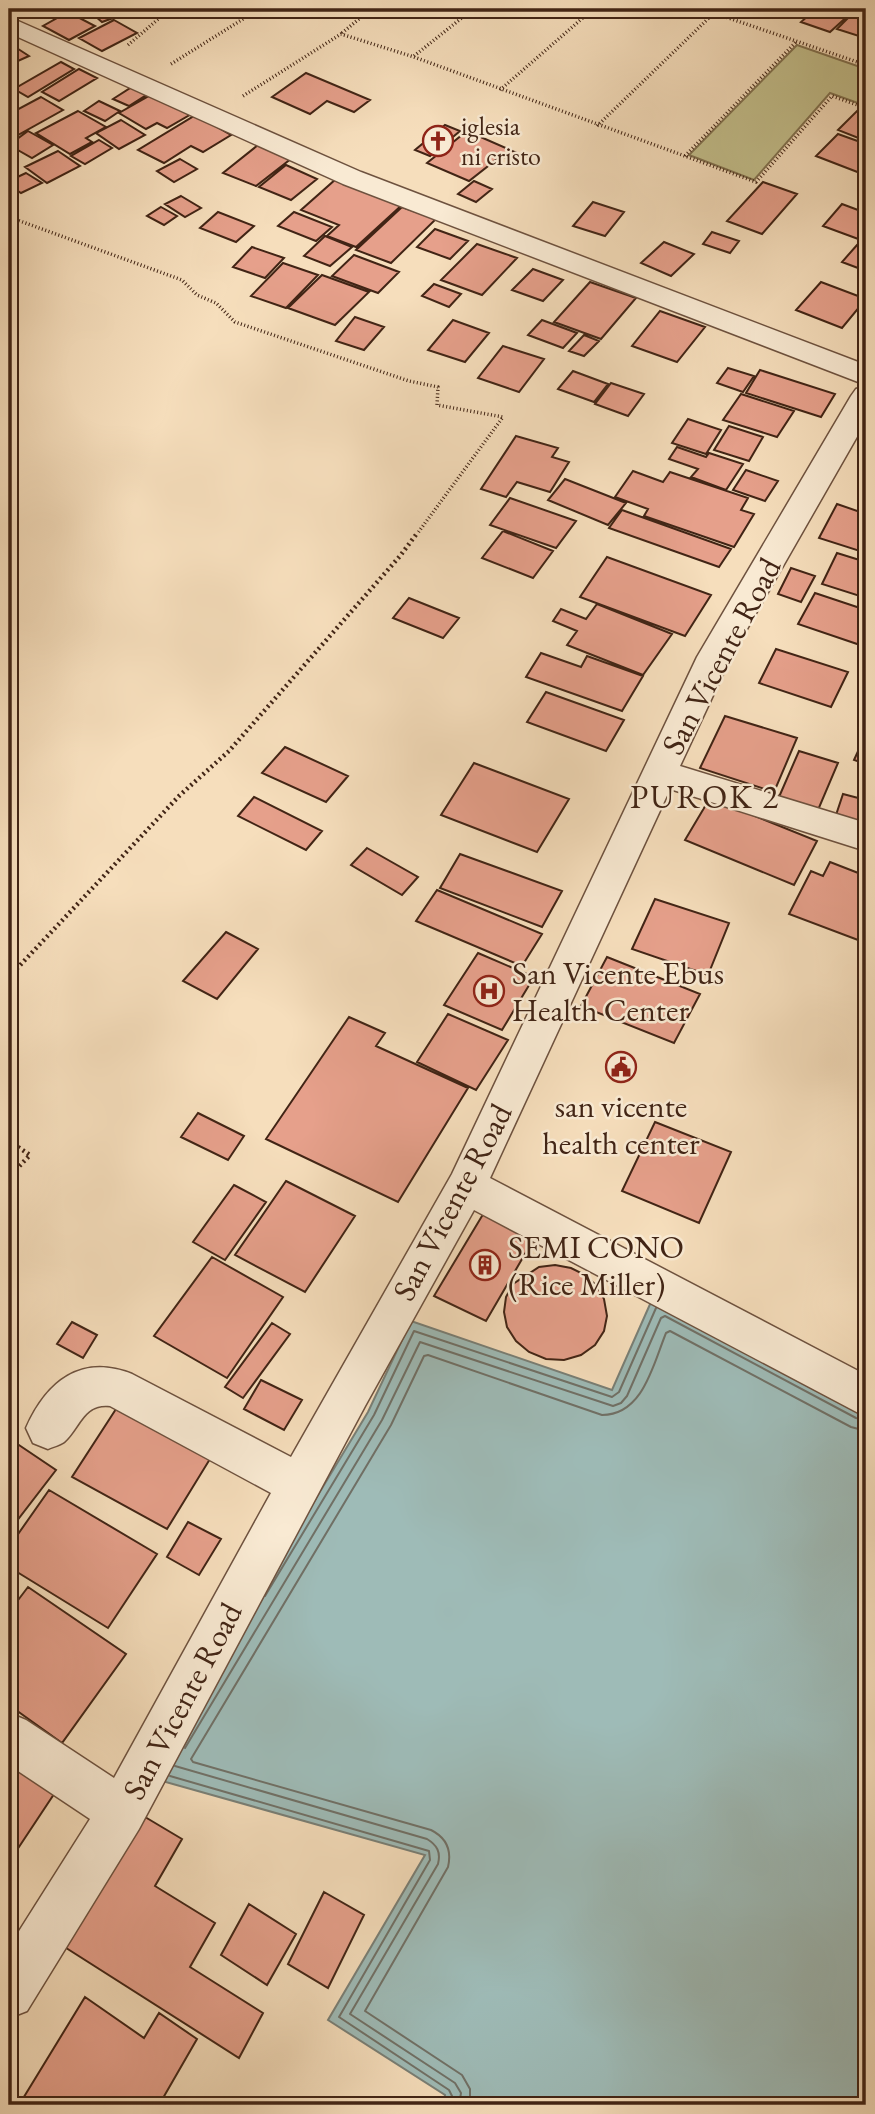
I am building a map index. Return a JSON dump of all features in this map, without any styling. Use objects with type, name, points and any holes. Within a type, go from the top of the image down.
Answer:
[{"type":"street","points":[[9,24],[352,178],[866,376]]},
{"type":"street","name":"San Vicente Road","points":[[9,1993],[122,1812],[299,1485],[466,1186],[714,657],[866,396]]},
{"type":"street","points":[[660,773],[866,837]]},
{"type":"street","points":[[466,1186],[866,1398]]},
{"type":"street","points":[[48,1428],[54,1417],[79,1392],[103,1383],[299,1485]]},
{"type":"street","points":[[9,1737],[122,1812]]},
{"type":"path","points":[[122,50],[163,15],[152,9]]},
{"type":"path","points":[[162,70],[258,9]]},
{"type":"path","points":[[234,102],[341,34],[371,9]]},
{"type":"path","points":[[414,57],[472,9]]},
{"type":"path","points":[[500,90],[593,9]]},
{"type":"path","points":[[597,127],[714,11],[866,65]]},
{"type":"path","points":[[341,34],[414,57],[597,127],[756,182],[832,96],[866,108]]},
{"type":"path","points":[[685,156],[796,41]]},
{"type":"path","points":[[9,217],[182,280],[197,295],[216,303],[235,322],[409,381],[438,387],[437,405],[503,417],[400,556],[229,751],[179,796],[9,977]]},
{"type":"path","points":[[9,1141],[30,1155],[9,1177]]},
{"type":"shaded area","points":[[797,45],[866,69],[866,106],[830,93],[754,180],[689,155]]},
{"type":"water","points":[[655,1293],[866,1405],[866,2105],[443,2105],[445,2095],[328,2020],[425,1855],[148,1777],[368,1412],[411,1321],[612,1390]]},
{"type":"building","points":[[87,9],[138,9],[102,22]]},
{"type":"building","points":[[816,9],[828,13],[838,9],[851,13],[830,32],[801,22]]},
{"type":"building","points":[[68,12],[95,26],[69,40],[43,26]]},
{"type":"building","points":[[852,14],[866,19],[865,38],[837,29]]},
{"type":"building","points":[[114,20],[137,33],[102,51],[79,38]]},
{"type":"building","points":[[9,43],[29,56],[9,65]]},
{"type":"building","points":[[61,62],[74,69],[28,97],[14,89]]},
{"type":"building","points":[[79,69],[97,78],[59,101],[42,92]]},
{"type":"building","points":[[306,73],[370,100],[354,112],[327,101],[310,114],[272,97]]},
{"type":"building","points":[[135,85],[151,92],[129,106],[113,99]]},
{"type":"building","points":[[156,92],[193,113],[167,128],[157,123],[146,129],[119,113]]},
{"type":"building","points":[[41,97],[63,110],[9,140],[9,114]]},
{"type":"building","points":[[99,101],[120,111],[105,121],[84,111]]},
{"type":"building","points":[[858,110],[866,112],[866,141],[838,130]]},
{"type":"building","points":[[78,111],[106,127],[86,138],[92,142],[70,154],[36,133]]},
{"type":"building","points":[[199,113],[222,124],[217,127],[231,135],[203,152],[191,146],[164,163],[138,150]]},
{"type":"building","points":[[121,120],[145,135],[119,149],[96,133]]},
{"type":"building","name":"iglesia ni cristo","points":[[445,125],[460,131],[430,156],[415,150]]},
{"type":"building","points":[[28,131],[53,145],[32,158],[9,145]]},
{"type":"building","points":[[467,131],[526,157],[518,163],[501,156],[469,181],[427,163]]},
{"type":"building","points":[[838,134],[866,144],[866,166],[860,173],[816,156]]},
{"type":"building","points":[[99,140],[112,148],[85,164],[71,156]]},
{"type":"building","points":[[258,145],[292,158],[256,186],[223,173]]},
{"type":"building","points":[[58,151],[80,166],[47,183],[25,167]]},
{"type":"building","points":[[180,159],[197,169],[174,182],[157,171]]},
{"type":"building","points":[[286,165],[317,179],[291,200],[259,187]]},
{"type":"building","points":[[26,173],[42,183],[21,193],[9,185],[9,181]]},
{"type":"building","points":[[336,179],[403,204],[356,247],[327,236],[339,225],[301,210]]},
{"type":"building","points":[[474,181],[492,189],[476,202],[458,194]]},
{"type":"building","points":[[763,182],[797,194],[762,234],[727,221]]},
{"type":"building","points":[[181,196],[201,208],[185,217],[165,204]]},
{"type":"building","points":[[593,202],[624,212],[605,236],[573,226]]},
{"type":"building","points":[[842,204],[866,213],[866,234],[861,240],[823,226]]},
{"type":"building","points":[[161,207],[177,216],[164,225],[147,216]]},
{"type":"building","points":[[402,207],[436,219],[391,263],[356,250]]},
{"type":"building","points":[[218,212],[254,226],[236,242],[200,228]]},
{"type":"building","points":[[294,212],[332,227],[316,241],[278,226]]},
{"type":"building","points":[[435,229],[468,241],[450,259],[417,247]]},
{"type":"building","points":[[712,232],[739,241],[730,253],[703,244]]},
{"type":"building","points":[[325,236],[352,247],[330,266],[304,256]]},
{"type":"building","points":[[664,242],[694,254],[671,276],[641,263]]},
{"type":"building","points":[[477,244],[517,258],[482,295],[441,280]]},
{"type":"building","points":[[857,245],[866,249],[866,271],[842,262]]},
{"type":"building","points":[[252,247],[284,258],[265,278],[233,267]]},
{"type":"building","points":[[354,255],[399,272],[378,293],[332,276]]},
{"type":"building","points":[[283,263],[318,275],[286,308],[251,296]]},
{"type":"building","points":[[533,269],[563,280],[543,301],[512,290]]},
{"type":"building","points":[[322,275],[369,292],[335,325],[288,308]]},
{"type":"building","points":[[590,282],[636,298],[601,339],[554,322]]},
{"type":"building","points":[[821,282],[866,299],[842,328],[796,310]]},
{"type":"building","points":[[434,284],[461,294],[449,307],[422,296]]},
{"type":"building","points":[[660,311],[705,327],[677,362],[632,346]]},
{"type":"building","points":[[355,317],[384,327],[364,350],[336,341]]},
{"type":"building","points":[[453,320],[489,333],[465,362],[428,350]]},
{"type":"building","points":[[542,320],[577,333],[563,348],[528,335]]},
{"type":"building","points":[[584,335],[599,341],[584,356],[569,351]]},
{"type":"building","points":[[503,346],[544,359],[519,392],[478,378]]},
{"type":"building","points":[[728,368],[754,376],[743,392],[717,383]]},
{"type":"building","points":[[760,370],[835,394],[821,417],[746,393]]},
{"type":"building","points":[[573,371],[608,384],[594,402],[558,389]]},
{"type":"building","points":[[611,383],[644,394],[628,416],[595,404]]},
{"type":"building","points":[[741,394],[794,411],[777,437],[723,420]]},
{"type":"building","points":[[688,419],[721,430],[706,454],[672,443]]},
{"type":"building","points":[[729,426],[763,437],[749,461],[714,450]]},
{"type":"building","points":[[516,436],[558,448],[552,457],[569,462],[550,492],[517,482],[506,497],[481,489]]},
{"type":"building","points":[[677,447],[706,457],[709,453],[743,464],[726,490],[691,477],[698,469],[669,459]]},
{"type":"building","points":[[746,470],[778,481],[765,501],[733,490]]},
{"type":"building","points":[[633,471],[663,482],[670,472],[748,498],[741,510],[754,514],[734,547],[644,516],[648,509],[615,497]]},
{"type":"building","points":[[565,479],[626,503],[608,525],[548,500]]},
{"type":"building","points":[[510,498],[576,521],[556,548],[490,525]]},
{"type":"building","points":[[837,504],[866,514],[866,553],[819,538]]},
{"type":"building","points":[[622,510],[731,549],[719,567],[609,528]]},
{"type":"building","points":[[503,531],[553,551],[533,578],[482,558]]},
{"type":"building","points":[[837,553],[866,562],[866,598],[822,584]]},
{"type":"building","points":[[607,557],[711,595],[685,636],[580,597]]},
{"type":"building","points":[[791,568],[815,576],[801,602],[778,594]]},
{"type":"building","points":[[815,593],[866,610],[866,647],[798,624]]},
{"type":"building","points":[[409,598],[459,618],[443,638],[393,618]]},
{"type":"building","points":[[597,604],[672,634],[643,675],[567,645],[577,631],[553,621],[561,609],[586,619]]},
{"type":"building","points":[[776,649],[848,672],[831,707],[759,683]]},
{"type":"building","points":[[541,653],[581,667],[587,656],[643,676],[622,711],[526,677]]},
{"type":"building","points":[[546,692],[624,720],[606,751],[527,722]]},
{"type":"building","points":[[725,716],[797,738],[774,792],[700,768]]},
{"type":"building","points":[[866,734],[866,764],[854,760]]},
{"type":"building","points":[[285,747],[348,776],[326,802],[262,773]]},
{"type":"building","points":[[799,751],[838,763],[818,810],[779,797]]},
{"type":"building","points":[[474,763],[569,799],[537,852],[441,815]]},
{"type":"building","points":[[843,794],[866,800],[865,826],[835,818]]},
{"type":"building","points":[[254,797],[322,831],[306,850],[238,816]]},
{"type":"building","points":[[710,798],[817,841],[794,885],[685,840]]},
{"type":"building","points":[[367,848],[418,877],[402,895],[351,865]]},
{"type":"building","points":[[460,854],[562,891],[542,927],[440,888]]},
{"type":"building","points":[[830,862],[866,876],[866,943],[789,914],[811,871],[823,876]]},
{"type":"building","points":[[437,890],[542,934],[522,966],[416,921]]},
{"type":"building","points":[[655,899],[729,923],[708,975],[632,949]]},
{"type":"building","points":[[226,932],[258,949],[217,999],[183,981]]},
{"type":"building","name":"San Vicente Ebus Health Center","points":[[478,953],[534,977],[502,1030],[444,1005]]},
{"type":"building","points":[[607,957],[700,994],[674,1043],[581,1006]]},
{"type":"building","points":[[448,1014],[508,1040],[476,1090],[417,1062]]},
{"type":"building","points":[[349,1017],[385,1033],[376,1046],[468,1088],[398,1202],[266,1139]]},
{"type":"building","points":[[198,1113],[244,1136],[228,1160],[181,1137]]},
{"type":"building","points":[[655,1122],[731,1152],[699,1223],[622,1191]]},
{"type":"building","points":[[286,1181],[355,1216],[305,1292],[235,1255]]},
{"type":"building","points":[[234,1185],[266,1202],[225,1260],[193,1242]]},
{"type":"building","name":"SEMI CONO (Rice Miller)","points":[[485,1211],[536,1235],[486,1321],[434,1296]]},
{"type":"building","points":[[212,1257],[283,1297],[227,1378],[154,1336]]},
{"type":"building","points":[[555,1265],[571,1268],[585,1275],[597,1286],[604,1299],[607,1316],[604,1331],[595,1345],[581,1355],[564,1360],[546,1359],[529,1352],[516,1341],[507,1327],[504,1312],[506,1297],[513,1284],[539,1267]]},
{"type":"building","points":[[72,1322],[97,1335],[83,1358],[57,1344]]},
{"type":"building","points":[[272,1323],[290,1334],[243,1398],[225,1387]]},
{"type":"building","points":[[261,1380],[302,1400],[284,1430],[244,1409]]},
{"type":"building","points":[[116,1409],[210,1459],[167,1529],[72,1477]]},
{"type":"building","points":[[10,1439],[56,1470],[16,1522],[9,1516]]},
{"type":"building","points":[[49,1490],[157,1554],[108,1628],[9,1567],[9,1547]]},
{"type":"building","points":[[188,1522],[221,1539],[199,1575],[167,1557]]},
{"type":"building","points":[[28,1587],[126,1654],[62,1743],[9,1705],[9,1612]]},
{"type":"building","points":[[9,1745],[62,1782],[9,1862]]},
{"type":"building","points":[[140,1814],[182,1839],[155,1886],[215,1923],[190,1967],[263,2013],[239,2058],[63,1946]]},
{"type":"building","points":[[324,1892],[364,1915],[328,1988],[288,1964]]},
{"type":"building","points":[[249,1904],[296,1934],[267,1985],[221,1955]]},
{"type":"building","points":[[85,1997],[144,2038],[159,2013],[197,2039],[159,2105],[19,2105]]},
{"type":"place","name":"iglesia ni cristo","points":[[438,141]]},
{"type":"place","name":"San Vicente Ebus Health Center","points":[[489,991]]},
{"type":"place","name":"san vicente health center","points":[[621,1067]]},
{"type":"place","name":"SEMI CONO (Rice Miller)","points":[[485,1265]]},
{"type":"district","name":"PUROK 2","points":[[705,796]]}]
